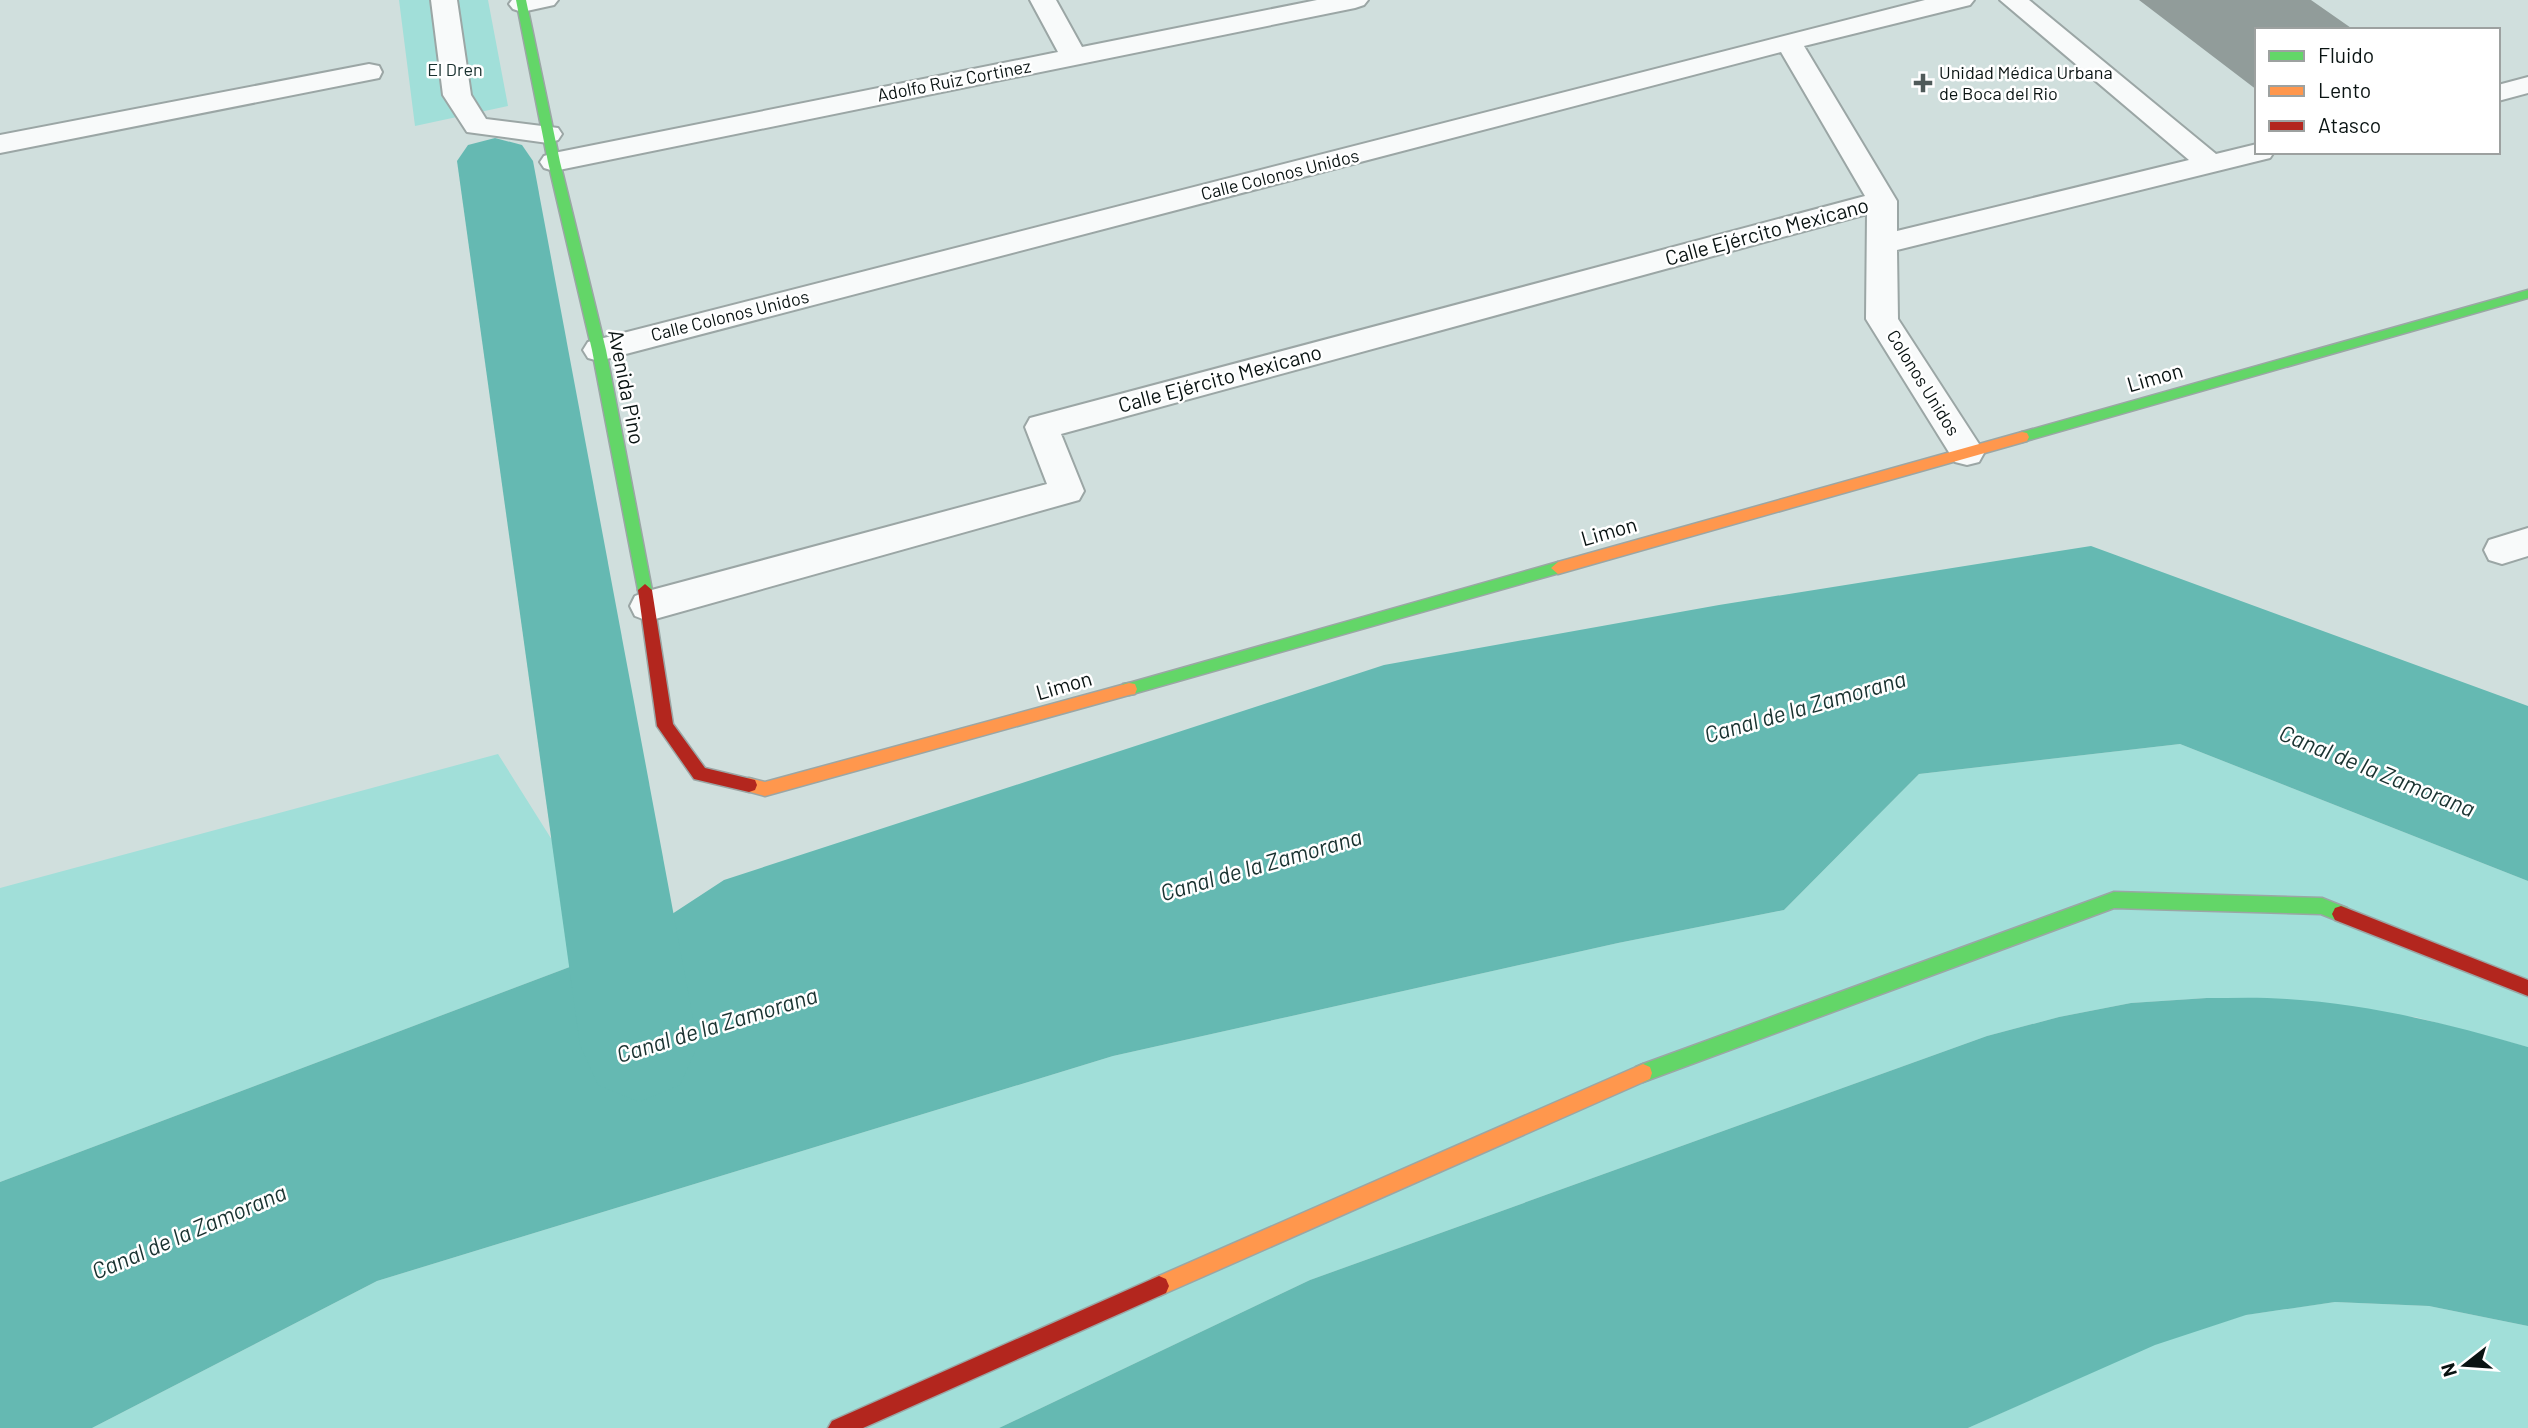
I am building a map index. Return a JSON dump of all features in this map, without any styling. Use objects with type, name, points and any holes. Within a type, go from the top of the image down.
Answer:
[{"type":"street","points":[[443,0],[457,95],[477,126],[548,134]]},
{"type":"street","points":[[1043,0],[1074,57]]},
{"type":"street","name":"Adolfo Ruiz Cortinez","points":[[554,162],[1354,0]]},
{"type":"street","name":"Calle Colonos Unidos","points":[[598,350],[1790,44],[1892,7],[1961,0]]},
{"type":"street","points":[[2013,0],[2211,164]]},
{"type":"street","name":"Avenida Pino","points":[[529,1],[548,134],[598,350],[648,606],[665,726],[700,774]]},
{"type":"street","name":"Colonos Unidos","points":[[1790,44],[1882,201],[1882,319],[1966,453]]},
{"type":"street","points":[[0,144],[369,72]]},
{"type":"street","points":[[2500,92],[2528,85]]},
{"type":"street","name":"Calle Ejército Mexicano","points":[[1883,244],[2255,153]]},
{"type":"street","name":"Calle Ejército Mexicano","points":[[648,606],[1067,491],[1042,427],[1882,201]]},
{"type":"street","name":"Limon","points":[[700,774],[765,789],[863,764],[2528,294]]},
{"type":"street","points":[[839,1428],[1669,1061],[2113,900],[2322,906],[2528,988]]},
{"type":"green space","name":"El Dren","points":[[399,0],[488,0],[508,106],[415,126]]},
{"type":"green space","points":[[2180,744],[2528,881],[2528,1047],[2415,1017],[2207,998],[2131,1003],[2059,1017],[1987,1036],[1310,1280],[999,1428],[92,1428],[377,1281],[1113,1056],[1618,943],[1784,910],[1919,774]]},
{"type":"green space","points":[[498,754],[620,948],[0,1182],[0,888]]},
{"type":"green space","points":[[2335,1302],[2429,1306],[2528,1326],[2528,1428],[1968,1428],[2155,1344],[2245,1315]]},
{"type":"water","name":"Canal de la Zamorana","points":[[2091,546],[2528,706],[2528,881],[2180,744],[1919,774],[1784,910],[1618,943],[1113,1056],[377,1281],[92,1428],[0,1428],[0,1182],[620,948],[724,880],[1384,665],[1719,605]]},
{"type":"water","points":[[2207,998],[2277,998],[2348,1005],[2469,1030],[2528,1047],[2528,1326],[2429,1306],[2335,1302],[2246,1315],[2155,1345],[1968,1428],[999,1428],[1310,1280],[1987,1036],[2059,1017],[2131,1003]]},
{"type":"building","points":[[2139,0],[2311,0],[2351,28],[2255,28],[2255,88]]},
{"type":"waterway","name":"Canal de la Zamorana","points":[[495,161],[639,1045]]},
{"type":"traffic: fast","points":[[521,0],[554,162],[599,350],[645,590]]},
{"type":"traffic: fast","points":[[2022,437],[2528,294]]},
{"type":"traffic: fast","points":[[1129,689],[1558,568]]},
{"type":"traffic: fast","points":[[1643,1073],[2114,900],[2322,906],[2341,914]]},
{"type":"traffic: slow","points":[[1558,568],[2022,437]]},
{"type":"traffic: slow","points":[[749,785],[765,789],[1129,689]]},
{"type":"traffic: slow","points":[[1159,1286],[1643,1073]]},
{"type":"traffic: jam","points":[[645,590],[665,726],[700,774],[749,785]]},
{"type":"traffic: jam","points":[[2341,914],[2528,988]]},
{"type":"traffic: jam","points":[[839,1428],[1159,1286]]},
{"type":"place","name":"Unidad Médica Urbana de Boca del Rio","points":[[1923,83]]}]
